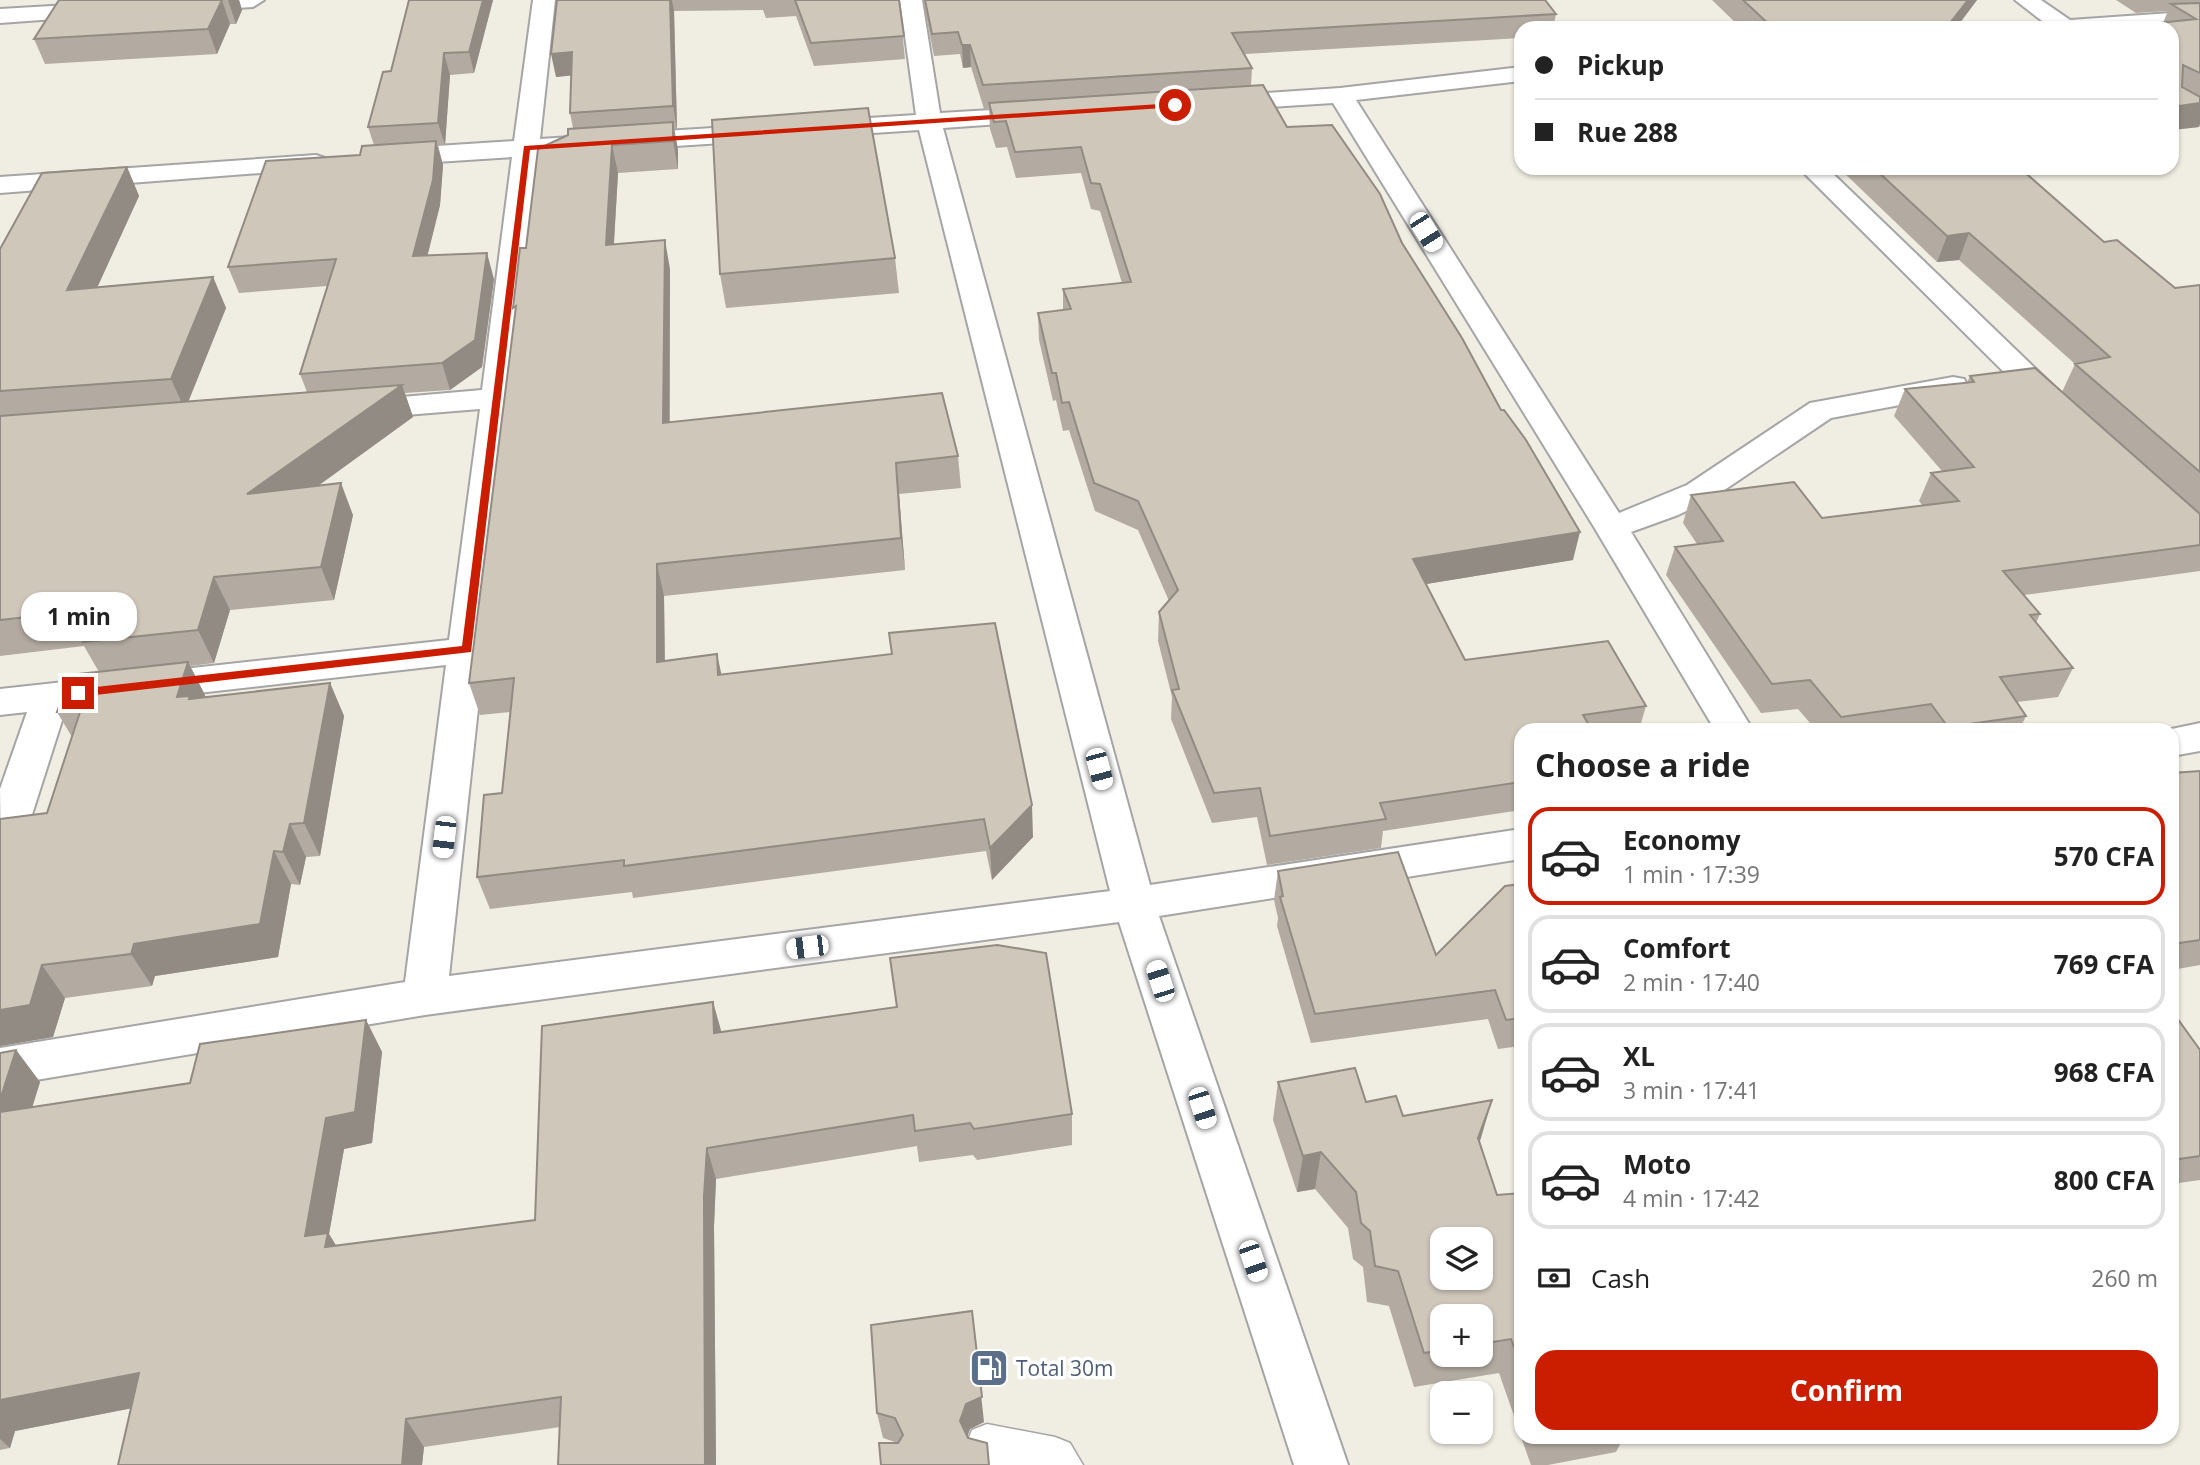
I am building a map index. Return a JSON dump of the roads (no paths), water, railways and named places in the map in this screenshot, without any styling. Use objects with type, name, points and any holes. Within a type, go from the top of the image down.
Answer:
[{"type":"street","points":[[160,6],[254,0]]},
{"type":"street","points":[[425,997],[544,0]]},
{"type":"street","points":[[911,0],[929,121],[1134,904],[1321,1465]]},
{"type":"street","points":[[2026,0],[2056,21]]},
{"type":"street","points":[[0,16],[120,8]]},
{"type":"street","points":[[2160,21],[2200,18]]},
{"type":"street","points":[[1203,104],[1340,95],[1514,75]]},
{"type":"street","points":[[1340,95],[1611,527],[1730,723]]},
{"type":"street","points":[[0,185],[1066,112]]},
{"type":"street","points":[[1819,175],[2020,374],[2080,428]]},
{"type":"street","points":[[1611,527],[1665,508],[1699,492],[1821,410],[2020,374]]},
{"type":"street","points":[[330,412],[496,398]]},
{"type":"street","points":[[0,702],[467,649]]},
{"type":"street","points":[[1,846],[51,696]]},
{"type":"street","points":[[2179,741],[2200,737]]},
{"type":"street","points":[[0,1068],[425,997],[1134,904],[1514,845]]},
{"type":"lane","points":[[987,1445],[1055,1458],[1062,1465]]},
{"type":"place","name":"Total 30m","points":[[989,1368]]}]
